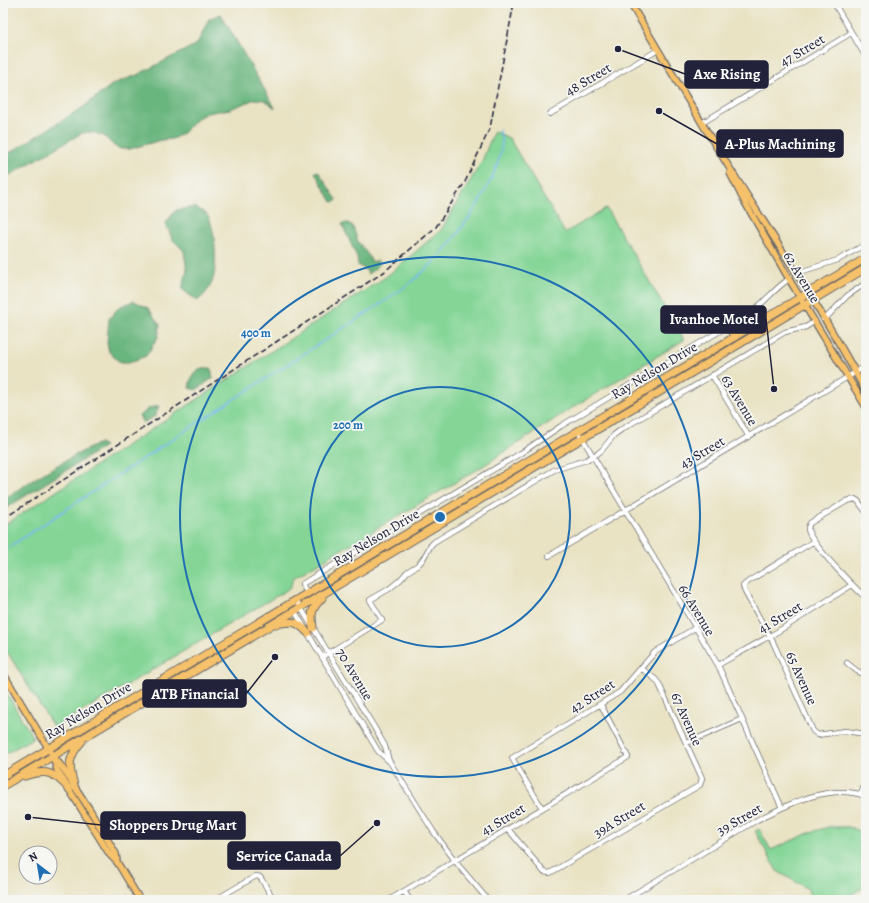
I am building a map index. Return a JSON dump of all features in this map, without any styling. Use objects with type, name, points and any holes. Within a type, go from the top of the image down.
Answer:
[{"type":"highway","name":"Ray Nelson Drive","points":[[3,786],[330,590],[735,337],[866,258]]},
{"type":"highway","name":"Ray Nelson Drive","points":[[3,776],[293,602],[805,306],[866,268]]},
{"type":"highway","points":[[728,326],[735,337]]},
{"type":"highway","points":[[272,624],[295,622],[311,630],[312,609],[314,605],[330,590]]},
{"type":"highway","points":[[71,787],[70,758],[76,748],[88,735]]},
{"type":"highway","points":[[11,781],[36,772],[48,772],[57,776],[71,787]]},
{"type":"main road","name":"62 Avenue","points":[[630,3],[722,156],[798,275],[856,372],[866,392]]},
{"type":"main road","name":"62 Avenue","points":[[722,156],[743,200],[788,279],[815,321],[866,407]]},
{"type":"main road","points":[[3,673],[52,756],[57,770],[71,787],[109,854],[117,862],[140,900]]},
{"type":"street","points":[[834,3],[866,57]]},
{"type":"street","name":"47 Street","points":[[702,122],[851,33]]},
{"type":"street","name":"48 Street","points":[[550,114],[658,50]]},
{"type":"street","points":[[798,275],[803,271],[838,260],[866,244]]},
{"type":"street","points":[[307,594],[302,584],[521,454],[561,426],[760,306],[781,284],[788,279]]},
{"type":"street","points":[[823,319],[828,316],[852,291],[866,283]]},
{"type":"street","points":[[322,656],[382,620],[370,600],[400,580],[407,572],[418,565],[434,542],[554,470],[592,457],[602,450],[609,440],[618,432],[785,332],[806,327],[815,321]]},
{"type":"street","name":"43 Street","points":[[549,556],[866,366]]},
{"type":"street","name":"63 Avenue","points":[[712,375],[749,437]]},
{"type":"street","name":"66 Avenue","points":[[580,435],[718,665],[782,808]]},
{"type":"street","points":[[866,512],[855,499],[848,501],[810,523],[808,527],[814,542],[852,586],[866,598]]},
{"type":"street","name":"65 Avenue","points":[[814,542],[743,586],[770,636],[813,731],[818,734],[845,732],[866,734]]},
{"type":"street","name":"41 Street","points":[[718,665],[770,636],[852,586]]},
{"type":"street","name":"70 Avenue","points":[[293,602],[311,630],[329,652],[385,746],[390,762]]},
{"type":"street","name":"70 Avenue","points":[[297,609],[311,630],[322,656],[376,747],[390,762],[424,818],[455,861],[488,900]]},
{"type":"street","name":"42 Street","points":[[542,808],[512,758],[620,692],[655,652],[695,628]]},
{"type":"street","points":[[847,663],[857,671],[866,675]]},
{"type":"street","name":"67 Avenue","points":[[641,668],[660,684],[702,778],[700,785]]},
{"type":"street","name":"41 Street","points":[[389,900],[628,758],[601,705]]},
{"type":"street","points":[[686,744],[742,719]]},
{"type":"street","name":"39 Street","points":[[624,900],[757,820],[782,808],[813,796],[828,793],[844,792],[864,795],[866,779]]},
{"type":"street","name":"39A Street","points":[[508,829],[544,872],[550,873],[700,785]]},
{"type":"street","points":[[215,900],[256,876],[260,877],[274,900]]},
{"type":"street","points":[[404,891],[410,900]]},
{"type":"green space","points":[[221,14],[275,108],[265,100],[255,99],[230,109],[207,113],[197,118],[182,134],[172,139],[161,140],[130,149],[121,149],[114,146],[104,136],[92,132],[82,133],[3,179],[3,157],[82,108],[113,84],[137,75],[197,44],[209,19]]},
{"type":"green space","points":[[494,131],[509,138],[565,233],[606,208],[684,340],[567,411],[480,468],[293,578],[290,588],[54,728],[3,645],[3,526],[387,276],[441,230],[482,161]]},
{"type":"green space","points":[[318,171],[337,200],[336,201],[332,202],[315,172]]},
{"type":"green space","points":[[195,207],[205,213],[209,219],[214,236],[215,247],[215,267],[211,285],[206,293],[197,301],[182,289],[187,272],[184,251],[172,239],[166,223],[176,210]]},
{"type":"green space","points":[[348,223],[353,227],[358,242],[372,262],[378,261],[380,264],[368,274],[366,270],[358,265],[357,257],[342,224]]},
{"type":"green space","points":[[134,301],[148,308],[160,325],[158,337],[146,356],[130,362],[120,362],[109,352],[107,343],[109,319],[119,307]]},
{"type":"green space","points":[[211,368],[213,378],[196,390],[189,388],[191,379],[195,373],[201,369]]},
{"type":"green space","points":[[159,406],[155,416],[143,423],[139,416],[150,408]]},
{"type":"green space","points":[[100,443],[105,446],[3,510],[3,500],[63,462]]},
{"type":"green space","points":[[3,687],[33,738],[3,755]]},
{"type":"green space","points":[[829,827],[849,827],[866,833],[866,886],[842,900],[811,900],[808,889],[777,871],[755,831],[759,829],[771,850],[811,832]]},
{"type":"waterway","points":[[3,551],[382,303],[417,277],[436,259],[457,234],[468,220],[487,188],[499,157],[502,142],[499,130]]},
{"type":"railway","points":[[3,519],[384,272],[436,227],[465,182],[490,128],[514,3]]},
{"type":"place","name":"Axe Rising","points":[[618,49]]},
{"type":"place","name":"A-Plus Machining","points":[[659,111]]},
{"type":"place","name":"Ivanhoe Motel","points":[[774,389]]},
{"type":"place","name":"ATB Financial","points":[[275,657]]},
{"type":"place","name":"Shoppers Drug Mart","points":[[28,817]]},
{"type":"place","name":"Service Canada","points":[[377,823]]}]
